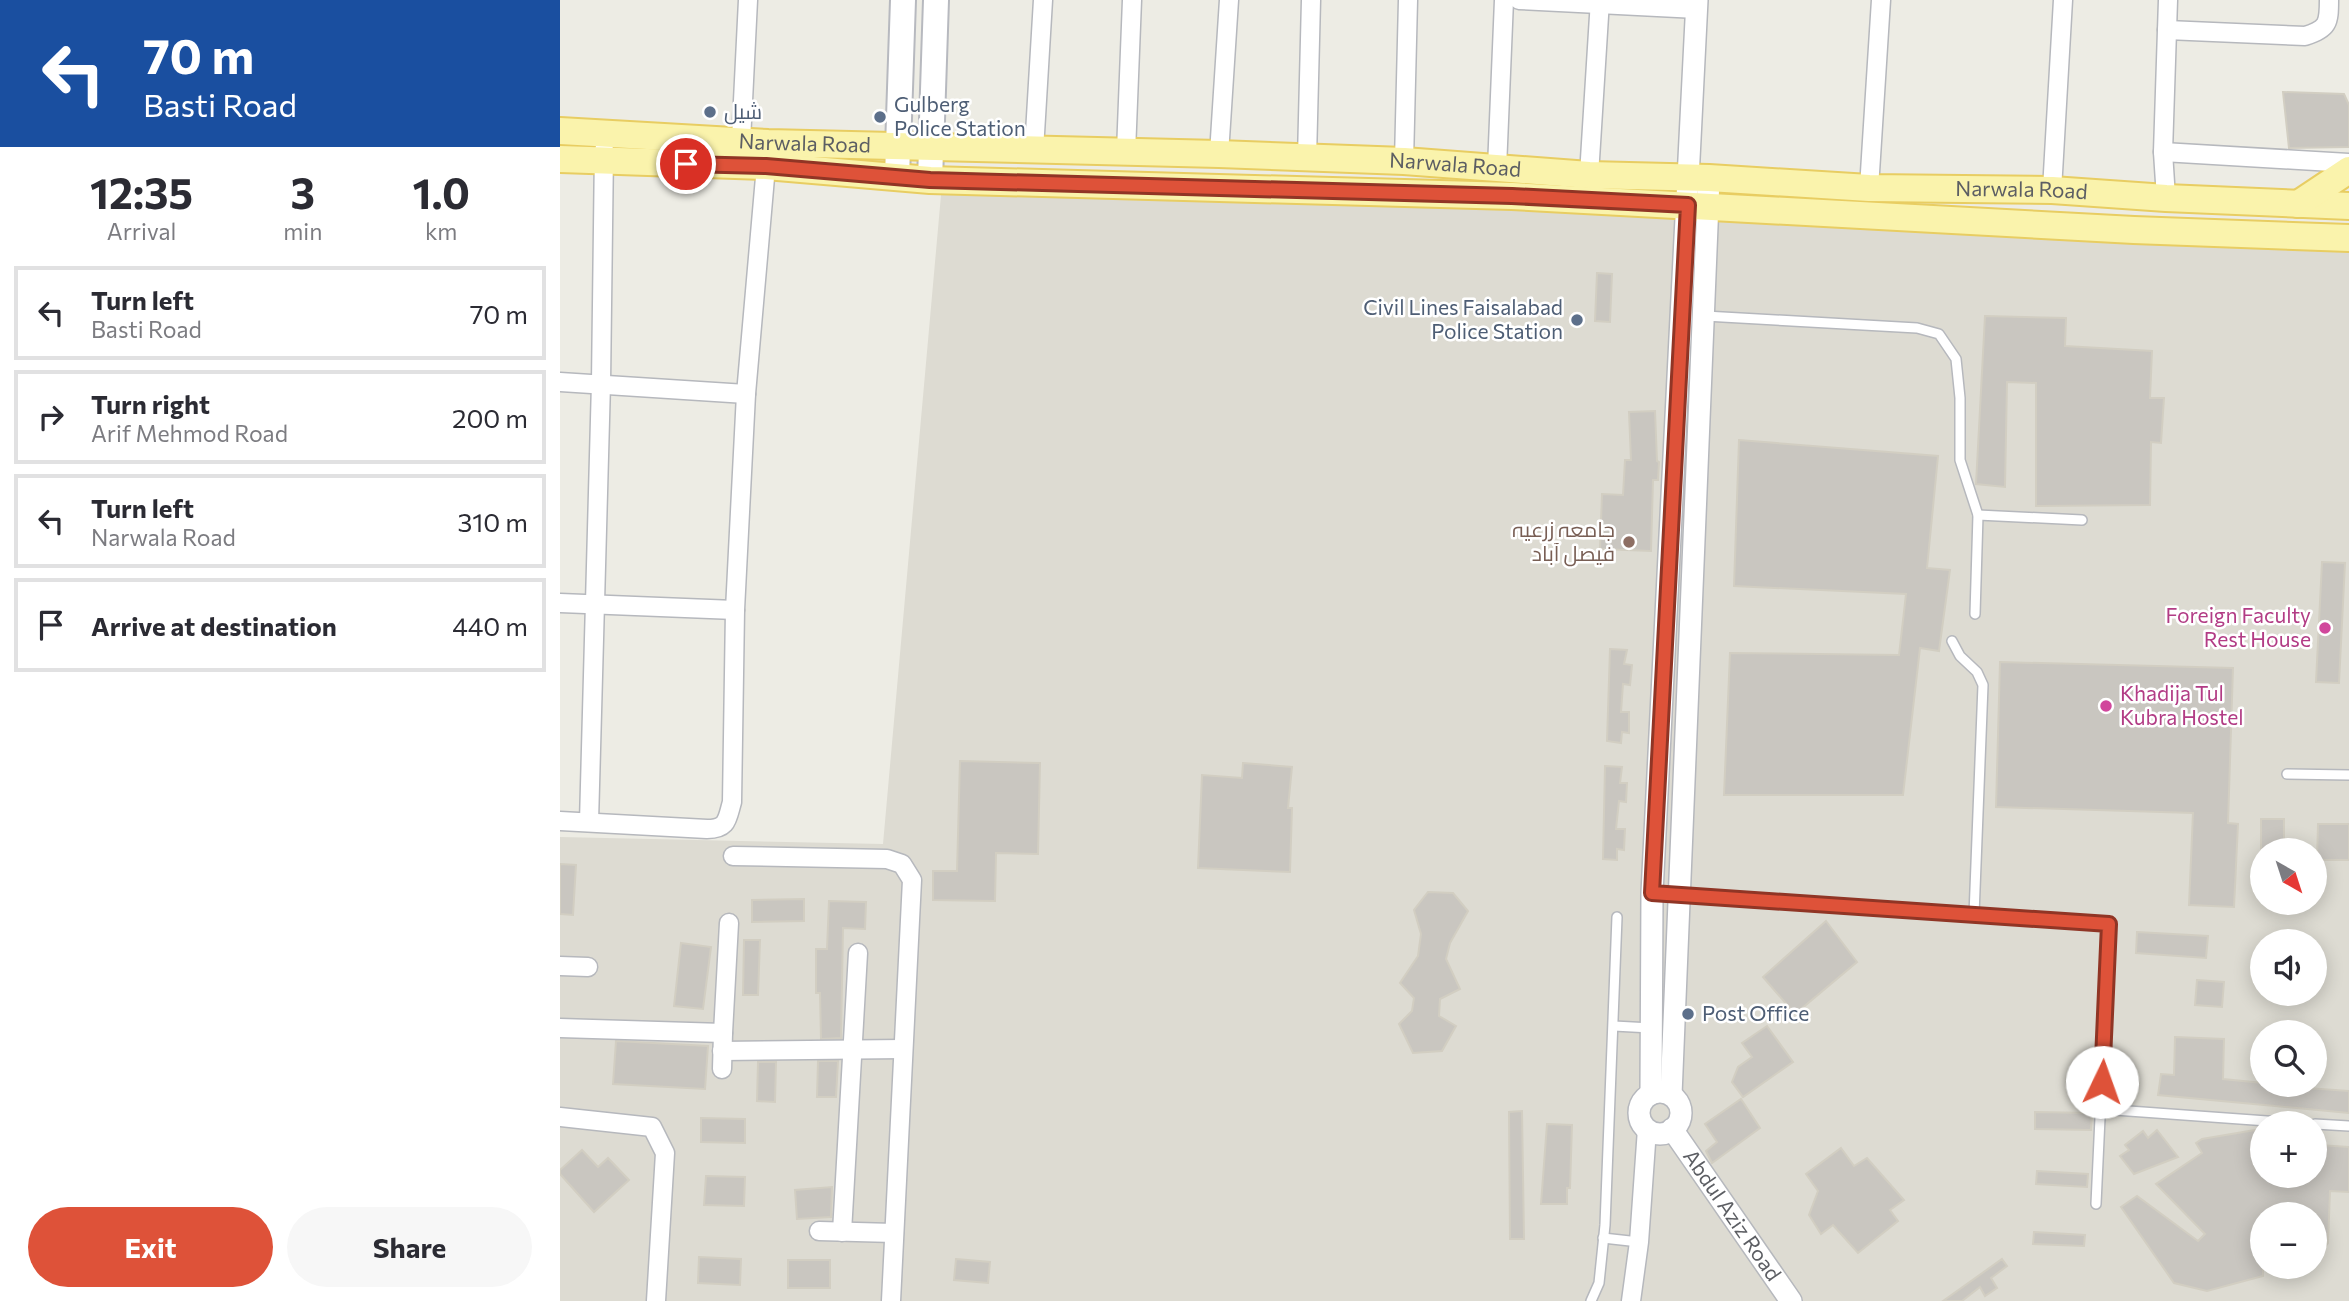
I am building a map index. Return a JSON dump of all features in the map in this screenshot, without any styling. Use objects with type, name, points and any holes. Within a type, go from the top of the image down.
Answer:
[{"type":"main road","points":[[897,177],[904,0]]},
{"type":"main road","points":[[930,180],[936,0]]},
{"type":"main road","name":"Narwala Road","points":[[560,131],[741,141],[1404,161],[1589,175],[1699,178],[1869,188],[2052,190],[2166,198],[2349,205]]},
{"type":"main road","name":"Narwala Road","points":[[560,159],[766,166],[930,180],[1512,196],[2134,230],[2349,237]]},
{"type":"main road","points":[[2298,204],[2349,170]]},
{"type":"street","points":[[741,141],[748,0]]},
{"type":"street","points":[[1034,150],[1043,0]]},
{"type":"street","points":[[1126,152],[1132,0]]},
{"type":"street","points":[[1219,154],[1229,0]]},
{"type":"street","points":[[1307,158],[1311,0]]},
{"type":"street","points":[[1404,161],[1408,0]]},
{"type":"street","points":[[1497,168],[1504,0]]},
{"type":"street","points":[[1519,0],[1697,5],[1698,206],[1678,406],[1652,893],[1651,1028],[1661,1094],[1679,1105],[1681,1112],[1677,1125],[1660,1134],[1642,1124],[1639,1110],[1641,1103],[1661,1094]]},
{"type":"street","points":[[1869,188],[1881,0]]},
{"type":"street","points":[[2052,190],[2063,0]]},
{"type":"street","points":[[2166,198],[2163,152],[2168,0]]},
{"type":"street","points":[[2167,30],[2305,36],[2319,32],[2329,20],[2329,0]]},
{"type":"street","points":[[1589,175],[1599,1]]},
{"type":"street","points":[[589,822],[601,383],[605,161],[602,132]]},
{"type":"street","points":[[2163,152],[2349,163]]},
{"type":"street","points":[[560,821],[707,829],[718,829],[726,822],[732,802],[735,610],[746,394],[766,166]]},
{"type":"street","points":[[1661,1094],[1679,895],[1703,316],[1698,206]]},
{"type":"street","points":[[560,382],[746,394]]},
{"type":"street","points":[[1678,406],[1699,407]]},
{"type":"street","points":[[560,603],[735,610]]},
{"type":"street","points":[[1665,653],[1689,654]]},
{"type":"street","points":[[1655,834],[1681,835]]},
{"type":"street","points":[[733,856],[887,859],[902,863],[912,880],[891,1301]]},
{"type":"street","points":[[722,1051],[729,923]]},
{"type":"street","points":[[842,1231],[858,953]]},
{"type":"street","points":[[560,966],[588,967]]},
{"type":"street","points":[[560,1028],[722,1051],[903,1049]]},
{"type":"street","points":[[560,1117],[652,1127],[665,1153],[656,1301]]},
{"type":"street","points":[[1631,1301],[1639,1242],[1647,1129]]},
{"type":"street","name":"Abdul Aziz Road","points":[[1672,1129],[1791,1301]]},
{"type":"street","points":[[819,1231],[894,1233]]},
{"type":"lane","points":[[1703,316],[1917,328],[1939,334],[1956,359],[1960,398],[1960,460],[1978,515],[1975,614]]},
{"type":"lane","points":[[1978,515],[2082,520]]},
{"type":"lane","points":[[1952,641],[1960,656],[1977,672],[1983,685],[1974,915]]},
{"type":"lane","points":[[2287,774],[2349,775]]},
{"type":"lane","points":[[1652,893],[2109,924],[2096,1204]]},
{"type":"lane","points":[[1591,1301],[1599,1283],[1603,1238],[1617,917]]},
{"type":"lane","points":[[1614,1026],[1651,1028]]},
{"type":"lane","points":[[2101,1108],[2250,1120]]},
{"type":"lane","points":[[2327,1125],[2349,1126]]},
{"type":"lane","points":[[1603,1238],[1639,1242]]},
{"type":"shaded area","name":"جامعہ زرعیہ فیصل آباد","points":[[942,184],[2349,246],[2349,1301],[560,1301],[560,837],[883,844]]},
{"type":"building","points":[[2283,92],[2344,94],[2349,105],[2349,147],[2289,148]]},
{"type":"building","points":[[1597,273],[1612,274],[1610,322],[1595,321]]},
{"type":"building","points":[[1985,316],[2066,318],[2065,346],[2152,351],[2150,398],[2164,398],[2161,443],[2151,442],[2150,505],[2036,506],[2036,383],[2007,382],[2005,487],[1976,484]]},
{"type":"building","points":[[1655,411],[1659,462],[1658,480],[1653,480],[1651,551],[1600,549],[1602,494],[1623,495],[1625,460],[1631,460],[1629,412]]},
{"type":"building","points":[[1739,440],[1938,456],[1927,568],[1950,570],[1939,651],[1920,648],[1903,795],[1724,795],[1730,653],[1899,655],[1906,594],[1734,586]]},
{"type":"building","points":[[2322,562],[2345,563],[2339,683],[2316,682]]},
{"type":"building","points":[[1610,649],[1627,650],[1624,664],[1632,665],[1630,685],[1623,684],[1621,712],[1629,712],[1629,733],[1622,732],[1621,743],[1607,741]]},
{"type":"building","points":[[2000,662],[2233,668],[2228,823],[2238,824],[2234,907],[2189,905],[2193,813],[1996,807]]},
{"type":"building","points":[[960,761],[1040,763],[1038,854],[996,853],[995,901],[933,900],[933,871],[957,871]]},
{"type":"building","points":[[1243,763],[1292,767],[1288,808],[1292,808],[1290,872],[1198,868],[1202,775],[1242,778]]},
{"type":"building","points":[[1605,766],[1622,767],[1620,783],[1627,783],[1626,802],[1619,801],[1616,829],[1625,829],[1624,850],[1617,849],[1617,860],[1603,859]]},
{"type":"building","points":[[2261,819],[2284,819],[2284,838],[2261,838]]},
{"type":"building","points":[[2318,824],[2349,824],[2349,860],[2328,860],[2328,838],[2318,838]]},
{"type":"building","points":[[560,864],[576,865],[573,915],[560,914]]},
{"type":"building","points":[[1428,892],[1453,893],[1468,911],[1450,943],[1446,959],[1460,989],[1440,999],[1439,1016],[1456,1026],[1442,1051],[1413,1053],[1399,1024],[1412,1011],[1414,998],[1400,983],[1418,956],[1421,934],[1414,910]]},
{"type":"building","points":[[804,899],[804,921],[752,922],[752,900]]},
{"type":"building","points":[[829,901],[866,902],[865,929],[843,928],[841,1038],[821,1039],[820,993],[816,993],[816,949],[827,949]]},
{"type":"building","points":[[1826,921],[1857,962],[1795,1014],[1763,977]]},
{"type":"building","points":[[2137,932],[2208,936],[2206,958],[2136,953]]},
{"type":"building","points":[[744,940],[760,940],[758,995],[743,995]]},
{"type":"building","points":[[681,943],[711,947],[703,1009],[674,1006]]},
{"type":"building","points":[[2197,980],[2224,982],[2222,1007],[2195,1005]]},
{"type":"building","points":[[1767,1026],[1793,1062],[1743,1097],[1732,1082],[1738,1067],[1752,1057],[1742,1043]]},
{"type":"building","points":[[2175,1037],[2224,1039],[2223,1079],[2250,1082],[2250,1097],[2327,1097],[2327,1089],[2349,1091],[2349,1113],[2158,1095],[2161,1074],[2174,1075]]},
{"type":"building","points":[[616,1041],[708,1046],[705,1089],[613,1084]]},
{"type":"building","points":[[818,1061],[838,1061],[836,1097],[817,1097]]},
{"type":"building","points":[[758,1062],[776,1062],[775,1102],[757,1101]]},
{"type":"building","points":[[1741,1099],[1760,1128],[1712,1163],[1706,1151],[1717,1142],[1705,1124]]},
{"type":"building","points":[[1522,1111],[1524,1239],[1510,1239],[1509,1112]]},
{"type":"building","points":[[2035,1112],[2092,1113],[2091,1130],[2035,1129]]},
{"type":"building","points":[[701,1118],[745,1119],[745,1143],[701,1142]]},
{"type":"building","points":[[1547,1124],[1572,1125],[1567,1204],[1541,1204]]},
{"type":"building","points":[[2157,1130],[2178,1157],[2134,1174],[2120,1156],[2129,1150],[2125,1145],[2143,1131],[2148,1138]]},
{"type":"building","points":[[2250,1131],[2250,1188],[2327,1188],[2327,1145],[2349,1147],[2349,1192],[2330,1191],[2328,1243],[2327,1202],[2250,1202],[2252,1279],[2207,1291],[2174,1283],[2121,1207],[2137,1196],[2198,1241],[2205,1234],[2156,1184],[2202,1153],[2196,1143],[2202,1139]]},
{"type":"building","points":[[1841,1148],[1854,1166],[1867,1158],[1904,1200],[1890,1210],[1898,1221],[1858,1253],[1833,1225],[1821,1234],[1809,1215],[1818,1191],[1806,1174]]},
{"type":"building","points":[[582,1150],[598,1167],[608,1158],[629,1180],[594,1212],[560,1174],[560,1170]]},
{"type":"building","points":[[2037,1171],[2088,1174],[2087,1187],[2036,1184]]},
{"type":"building","points":[[706,1176],[745,1177],[744,1206],[704,1205]]},
{"type":"building","points":[[832,1187],[831,1217],[797,1219],[795,1190]]},
{"type":"building","points":[[2034,1232],[2085,1235],[2084,1246],[2033,1244]]},
{"type":"building","points":[[699,1257],[741,1259],[740,1285],[698,1283]]},
{"type":"building","points":[[956,1259],[990,1262],[988,1283],[954,1280]]},
{"type":"building","points":[[2002,1259],[2007,1266],[1991,1278],[1997,1288],[1985,1296],[1980,1287],[1962,1301],[1943,1301]]},
{"type":"building","points":[[788,1260],[830,1260],[830,1288],[788,1288]]},
{"type":"place","name":"شیل","points":[[710,112]]},
{"type":"place","name":"Gulberg Police Station","points":[[880,117]]},
{"type":"place","name":"Civil Lines Faisalabad Police Station","points":[[1577,320]]},
{"type":"place","name":"جامعہ زرعیہ فیصل آباد","points":[[1629,542]]},
{"type":"place","name":"Foreign Faculty Rest House","points":[[2325,628]]},
{"type":"place","name":"Khadija Tul Kubra Hostel","points":[[2106,706]]},
{"type":"place","name":"Post Office","points":[[1688,1014]]},
{"type":"route","points":[[686,164],[766,166],[930,180],[1512,196],[1688,205],[1652,893],[2109,924],[2102,1082]]}]
